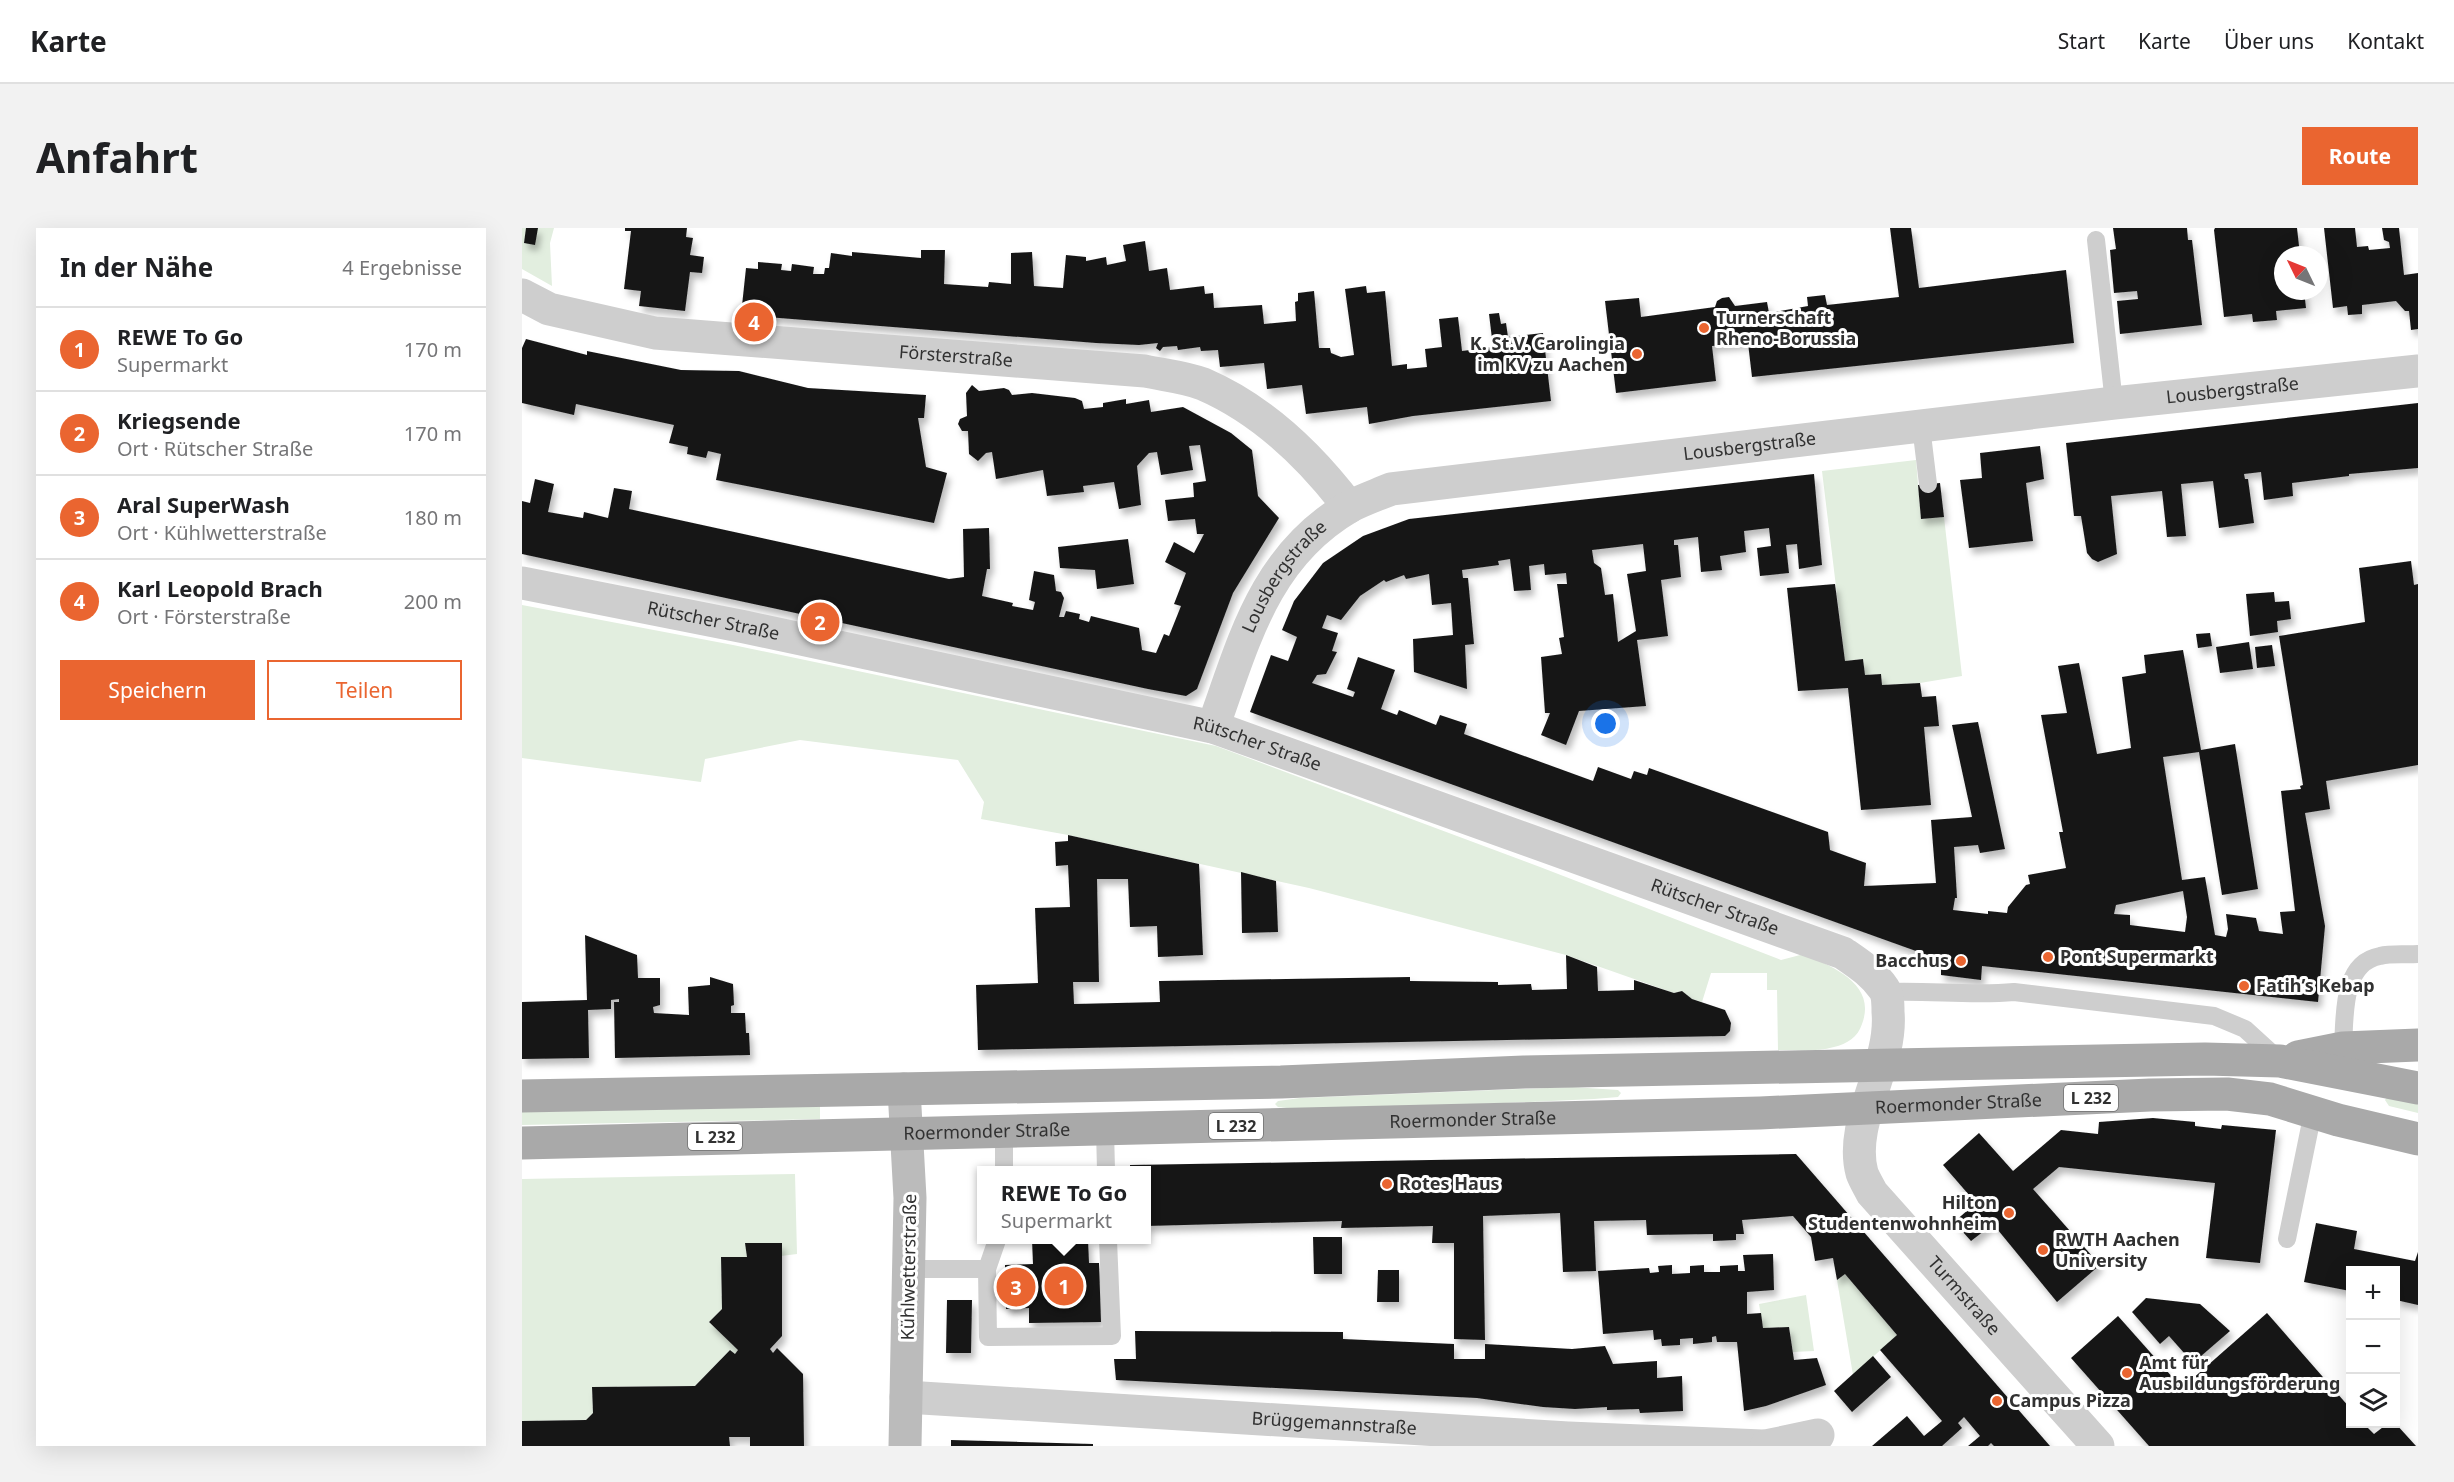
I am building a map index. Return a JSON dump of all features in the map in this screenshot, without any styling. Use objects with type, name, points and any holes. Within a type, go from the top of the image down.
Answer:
[{"type":"main road","points":[[2280,1061],[2343,1048],[2418,1046]]},
{"type":"main road","name":"Roermonder Straße","points":[[522,1096],[1269,1082],[1524,1072],[2205,1059],[2280,1061],[2418,1088]]},
{"type":"main road","name":"Roermonder Straße","points":[[522,1143],[1105,1130],[1867,1108],[2150,1095],[2226,1094],[2270,1099],[2338,1120],[2418,1139]]},
{"type":"street","name":"Försterstraße","points":[[522,295],[549,309],[655,333],[1144,371],[1201,384],[1246,407],[1289,441],[1328,479],[1349,507]]},
{"type":"street","name":"Lousbergstraße","points":[[1213,727],[1255,613],[1273,579],[1294,552],[1325,524],[1349,507],[1391,489],[2114,403],[2418,371]]},
{"type":"street","name":"Rütscher Straße","points":[[522,583],[686,614],[1213,727],[1843,953],[1868,970],[1886,992]]},
{"type":"street","points":[[1883,1065],[1889,1028],[1886,992]]},
{"type":"street","name":"Turmstraße","points":[[1883,1065],[1867,1108],[1861,1133],[1862,1174],[1872,1193],[2098,1446]]},
{"type":"street","name":"Kühlwetterstraße","points":[[904,1089],[910,1198],[905,1446]]},
{"type":"street","name":"Brüggemannstraße","points":[[906,1397],[1568,1442],[1764,1446],[1819,1441]]},
{"type":"lane","points":[[2097,240],[2114,403]]},
{"type":"lane","points":[[1921,426],[1928,484]]},
{"type":"lane","points":[[2343,1048],[2349,987],[2358,967],[2368,960],[2381,956],[2418,954]]},
{"type":"lane","points":[[1886,992],[1926,990],[1986,994],[2014,992],[2214,1016],[2246,1029],[2280,1061]]},
{"type":"lane","points":[[2288,1239],[2313,1112]]},
{"type":"lane","points":[[1105,1130],[1106,1166]]},
{"type":"lane","points":[[1004,1132],[1004,1166]]},
{"type":"lane","points":[[995,1244],[987,1269],[988,1337],[1112,1336],[1108,1244]]},
{"type":"lane","points":[[909,1269],[987,1269]]},
{"type":"green space","points":[[522,228],[554,228],[550,243],[552,286],[522,269]]},
{"type":"green space","points":[[1916,460],[1921,519],[1944,517],[1962,676],[1920,683],[1882,685],[1881,674],[1865,675],[1863,659],[1845,661],[1822,471]]},
{"type":"green space","points":[[522,605],[733,645],[1216,746],[1781,960],[1804,954],[1839,971],[1858,988],[1865,1010],[1862,1024],[1855,1036],[1839,1046],[1814,1050],[1778,1050],[1777,990],[1767,990],[1767,973],[1711,973],[1702,1002],[1692,999],[1682,991],[1674,993],[1566,955],[1309,888],[1068,835],[981,819],[984,802],[958,760],[800,740],[705,759],[701,782],[522,758]]},
{"type":"green space","points":[[1572,1087],[1618,1090],[1621,1093],[1618,1097],[1594,1099],[1370,1109],[1305,1110],[1278,1107],[1275,1104],[1278,1101],[1300,1098]]},
{"type":"green space","points":[[2387,1097],[2418,1104],[2418,1113],[2389,1106],[2385,1100]]},
{"type":"green space","points":[[820,1106],[820,1119],[522,1125],[522,1112]]},
{"type":"green space","points":[[795,1174],[797,1254],[781,1256],[781,1243],[746,1243],[747,1257],[721,1257],[722,1309],[709,1322],[738,1350],[735,1354],[730,1350],[695,1386],[592,1387],[593,1413],[586,1420],[522,1421],[522,1179]]},
{"type":"green space","points":[[1845,1274],[1897,1335],[1853,1375],[1837,1280]]},
{"type":"green space","points":[[1806,1295],[1814,1351],[1793,1352],[1789,1327],[1763,1328],[1759,1304]]},
{"type":"building","points":[[526,228],[538,228],[535,245],[524,243]]},
{"type":"building","points":[[625,228],[687,228],[686,237],[693,238],[690,255],[704,257],[702,273],[690,272],[685,311],[639,306],[641,291],[624,289],[631,231],[625,231]]},
{"type":"building","points":[[1890,228],[1911,228],[1919,288],[2066,270],[2074,343],[1752,377],[1748,343],[1712,346],[1716,381],[1616,393],[1605,301],[1639,298],[1641,317],[1715,307],[1717,301],[1729,297],[1735,306],[1767,302],[1769,313],[1808,306],[1807,297],[1825,295],[1827,305],[1899,297]]},
{"type":"building","points":[[2113,228],[2187,228],[2188,240],[2192,240],[2202,325],[2120,334],[2117,301],[2138,299],[2137,291],[2114,293],[2110,250],[2116,249]]},
{"type":"building","points":[[2215,228],[2297,228],[2299,246],[2274,246],[2274,300],[2305,300],[2306,308],[2276,311],[2277,320],[2253,322],[2252,314],[2224,317]]},
{"type":"building","points":[[2324,228],[2355,228],[2357,247],[2368,246],[2369,250],[2390,248],[2389,242],[2384,240],[2382,228],[2399,228],[2404,275],[2418,273],[2418,329],[2411,330],[2409,311],[2405,311],[2396,301],[2362,305],[2362,314],[2348,315],[2347,306],[2333,308],[2328,246],[2326,246]]},
{"type":"building","points":[[1145,241],[1149,271],[1167,268],[1170,290],[1204,286],[1205,294],[1213,293],[1214,308],[1262,305],[1264,324],[1296,321],[1295,302],[1298,301],[1298,293],[1314,291],[1319,348],[1330,348],[1331,353],[1341,357],[1354,355],[1345,289],[1366,286],[1367,293],[1385,291],[1392,366],[1407,364],[1407,369],[1427,367],[1425,349],[1442,347],[1439,319],[1458,317],[1462,351],[1493,347],[1489,314],[1499,313],[1501,324],[1506,323],[1508,337],[1543,333],[1551,401],[1413,416],[1369,424],[1367,407],[1306,414],[1302,385],[1267,389],[1264,363],[1220,367],[1218,350],[1201,351],[1200,347],[1178,350],[1177,346],[1163,347],[1160,351],[1156,348],[1158,343],[1139,345],[1096,343],[741,315],[746,268],[758,269],[758,262],[782,264],[781,270],[791,271],[792,264],[814,267],[813,274],[824,274],[825,268],[829,268],[831,253],[852,256],[852,252],[921,258],[921,250],[945,250],[944,284],[988,287],[989,282],[1011,284],[1011,253],[1032,252],[1034,286],[1063,288],[1066,255],[1086,257],[1086,261],[1106,257],[1107,265],[1126,261],[1123,245]]},
{"type":"building","points":[[526,339],[587,355],[587,351],[681,370],[739,371],[808,388],[926,395],[924,418],[918,418],[926,467],[947,473],[934,523],[716,480],[721,454],[708,451],[706,458],[687,454],[688,447],[669,443],[674,425],[576,404],[574,415],[522,403],[522,348]]},
{"type":"building","points":[[972,385],[979,391],[1004,388],[1012,395],[1032,393],[1075,398],[1082,401],[1084,409],[1103,407],[1103,403],[1126,399],[1126,404],[1149,400],[1151,412],[1183,407],[1231,433],[1252,450],[1258,496],[1279,518],[1233,593],[1197,689],[1186,696],[1148,689],[522,554],[522,501],[530,503],[535,479],[554,484],[548,512],[583,518],[584,512],[608,518],[614,488],[632,491],[629,509],[949,579],[964,577],[963,529],[989,528],[990,569],[987,569],[982,596],[1033,610],[1035,602],[1029,600],[1034,571],[1054,575],[1056,591],[1061,592],[1064,598],[1059,617],[1064,617],[1066,611],[1080,614],[1079,619],[1089,622],[1091,616],[1139,628],[1142,650],[1156,653],[1164,634],[1169,636],[1181,606],[1174,604],[1186,573],[1165,562],[1174,542],[1194,553],[1204,534],[1197,534],[1195,519],[1168,521],[1165,500],[1194,497],[1193,483],[1206,481],[1200,445],[1189,446],[1193,470],[1161,475],[1157,452],[1149,453],[1137,466],[1141,505],[1119,509],[1114,482],[1083,486],[1084,492],[1047,496],[1043,470],[996,479],[992,452],[986,453],[978,461],[969,454],[968,431],[962,431],[958,424],[960,419],[967,416],[966,393]]},
{"type":"building","points":[[2418,403],[2418,468],[2349,474],[2349,476],[2292,483],[2293,496],[2264,500],[2261,472],[2244,474],[2245,479],[2248,479],[2254,523],[2219,528],[2213,481],[2181,484],[2186,536],[2167,537],[2162,491],[2111,496],[2117,554],[2098,562],[2087,553],[2081,516],[2074,516],[2066,443]]},
{"type":"building","points":[[2040,446],[2044,479],[2026,483],[2033,541],[1969,548],[1960,480],[1982,478],[1980,453]]},
{"type":"building","points":[[1814,474],[1822,565],[1799,569],[1797,544],[1786,545],[1789,573],[1760,576],[1757,548],[1771,546],[1769,528],[1744,531],[1746,552],[1720,556],[1722,570],[1701,572],[1698,537],[1674,540],[1674,545],[1678,545],[1681,577],[1661,580],[1668,636],[1637,640],[1646,706],[1579,711],[1566,745],[1541,735],[1550,713],[1545,713],[1541,657],[1562,654],[1559,638],[1564,637],[1557,584],[1567,584],[1566,573],[1545,575],[1544,564],[1529,566],[1531,590],[1514,591],[1510,559],[1498,561],[1499,565],[1462,570],[1463,578],[1468,578],[1474,644],[1465,645],[1467,689],[1414,672],[1413,639],[1453,635],[1451,603],[1432,605],[1429,574],[1406,579],[1404,575],[1386,582],[1384,580],[1360,596],[1341,620],[1327,615],[1322,628],[1338,633],[1332,651],[1337,652],[1326,674],[1317,675],[1312,683],[1353,697],[1355,692],[1347,689],[1358,657],[1395,670],[1381,709],[1397,715],[1399,710],[1436,725],[1440,715],[1467,724],[1464,734],[1593,781],[1598,767],[1631,779],[1634,771],[1647,775],[1649,768],[1828,832],[1830,850],[1866,863],[1864,886],[1936,883],[1931,820],[1972,817],[1952,725],[1978,722],[2005,849],[1980,853],[1978,845],[1954,847],[1957,898],[1955,898],[1953,910],[1988,914],[1988,911],[2007,913],[2008,907],[2026,885],[2030,884],[2028,875],[2066,868],[2059,832],[2063,832],[2041,715],[2067,713],[2058,666],[2079,663],[2097,754],[2131,748],[2122,677],[2146,673],[2144,655],[2183,650],[2201,750],[2235,744],[2258,889],[2222,895],[2199,752],[2163,757],[2182,880],[2205,877],[2215,935],[2226,937],[2228,929],[2226,914],[2256,918],[2259,931],[2283,934],[2280,912],[2295,911],[2281,791],[2301,789],[2300,786],[2303,785],[2279,636],[2365,622],[2359,568],[2411,561],[2414,585],[2418,584],[2418,765],[2326,781],[2330,809],[2305,813],[2325,926],[2318,1002],[1982,966],[1981,980],[1941,975],[1941,960],[1250,712],[1271,655],[1288,661],[1297,637],[1282,630],[1294,601],[1323,563],[1363,536],[1409,519]],"holes":[[[1643,544],[1646,571],[1627,574],[1636,631],[1618,642],[1613,594],[1605,595],[1601,568],[1594,563],[1592,550]],[[2183,891],[2187,917],[2185,932],[2130,925],[2130,915],[2114,914],[2116,905]]]},
{"type":"building","points":[[1940,483],[1944,517],[1921,519],[1918,485]]},
{"type":"building","points":[[1128,539],[1134,584],[1097,589],[1095,570],[1060,568],[1058,547]]},
{"type":"building","points":[[1835,584],[1845,661],[1863,659],[1865,675],[1881,674],[1882,685],[1920,683],[1922,697],[1936,696],[1939,726],[1924,727],[1931,805],[1861,810],[1848,688],[1798,691],[1787,588]]},
{"type":"building","points":[[2274,592],[2275,602],[2289,601],[2291,619],[2277,621],[2278,632],[2250,636],[2246,594]]},
{"type":"building","points":[[2210,633],[2212,646],[2198,648],[2196,634]]},
{"type":"building","points":[[2249,642],[2253,669],[2220,673],[2216,647]]},
{"type":"building","points":[[2272,645],[2275,666],[2257,668],[2255,647]]},
{"type":"building","points":[[1068,835],[1199,864],[1203,955],[1158,957],[1157,926],[1130,927],[1128,879],[1097,879],[1099,982],[1073,982],[1074,1004],[1160,1002],[1159,981],[1410,977],[1410,981],[1498,982],[1498,985],[1531,984],[1532,990],[1567,989],[1566,955],[1597,967],[1598,991],[1634,990],[1634,980],[1674,993],[1682,991],[1692,999],[1725,1010],[1731,1023],[1730,1031],[1725,1036],[978,1050],[976,985],[1038,983],[1035,908],[1070,907],[1068,865],[1056,866],[1055,842],[1068,841]]},
{"type":"building","points":[[1241,872],[1276,881],[1278,932],[1242,933]]},
{"type":"building","points":[[585,935],[637,955],[638,978],[660,978],[660,1005],[653,1007],[654,1013],[689,1015],[688,987],[710,985],[710,977],[733,984],[734,1005],[731,1006],[731,1013],[745,1013],[750,1055],[615,1058],[614,1002],[619,1002],[619,999],[611,1000],[611,1009],[588,1010],[589,1058],[522,1059],[522,1002],[587,1000]]},
{"type":"building","points":[[2153,1118],[2195,1122],[2195,1126],[2221,1129],[2222,1125],[2276,1130],[2260,1263],[2206,1258],[2215,1183],[2059,1167],[2033,1189],[2100,1265],[2057,1302],[1993,1224],[1971,1241],[1954,1222],[1976,1203],[1943,1165],[1979,1133],[2013,1171],[2061,1130],[2098,1134],[2099,1122]]},
{"type":"building","points":[[1796,1154],[2050,1446],[1994,1446],[1991,1443],[1988,1446],[1968,1446],[1980,1436],[1964,1417],[1958,1423],[1962,1428],[1942,1446],[1872,1446],[1907,1416],[1924,1436],[1942,1421],[1880,1350],[1897,1335],[1845,1274],[1837,1280],[1833,1258],[1815,1261],[1811,1237],[1793,1216],[1742,1220],[1744,1234],[1736,1234],[1736,1240],[1713,1241],[1713,1234],[1647,1235],[1646,1220],[1594,1221],[1596,1271],[1563,1272],[1560,1213],[1483,1216],[1485,1340],[1454,1339],[1454,1243],[1432,1243],[1433,1226],[1341,1228],[1342,1221],[1151,1226],[1151,1166],[1130,1165]]},
{"type":"building","points":[[2316,1223],[2357,1231],[2354,1249],[2415,1261],[2418,1252],[2418,1305],[2400,1301],[2400,1266],[2346,1266],[2346,1290],[2304,1282]]},
{"type":"building","points":[[1313,1237],[1342,1237],[1342,1274],[1314,1274]]},
{"type":"building","points":[[745,1243],[782,1243],[782,1336],[770,1349],[773,1353],[777,1348],[803,1374],[804,1446],[750,1446],[750,1437],[729,1437],[730,1446],[522,1446],[522,1421],[586,1420],[593,1413],[592,1387],[695,1386],[730,1350],[735,1354],[738,1350],[709,1322],[722,1309],[721,1257],[747,1257]]},
{"type":"building","points":[[1032,1244],[1088,1244],[1089,1263],[1099,1263],[1101,1322],[1029,1323],[1029,1308],[1006,1309],[1005,1265],[1033,1264]]},
{"type":"building","points":[[1773,1254],[1774,1290],[1747,1292],[1747,1314],[1761,1313],[1763,1328],[1789,1327],[1794,1360],[1817,1358],[1826,1385],[1766,1406],[1744,1411],[1737,1342],[1717,1342],[1716,1336],[1712,1337],[1712,1342],[1693,1344],[1693,1338],[1680,1339],[1680,1345],[1662,1346],[1661,1339],[1654,1340],[1653,1330],[1603,1334],[1598,1271],[1649,1268],[1650,1273],[1659,1272],[1658,1266],[1672,1265],[1672,1274],[1690,1273],[1690,1266],[1704,1265],[1704,1272],[1720,1272],[1720,1266],[1738,1265],[1738,1271],[1745,1271],[1743,1255]]},
{"type":"building","points":[[1378,1270],[1399,1270],[1399,1302],[1377,1302]]},
{"type":"building","points":[[2146,1298],[2200,1304],[2230,1331],[2193,1363],[2169,1336],[2160,1344],[2132,1312]]},
{"type":"building","points":[[947,1300],[972,1300],[971,1353],[946,1353]]},
{"type":"building","points":[[2267,1313],[2346,1403],[2346,1428],[2368,1428],[2374,1434],[2382,1428],[2400,1428],[2416,1446],[2149,1446],[2071,1358],[2118,1316],[2182,1388]]},
{"type":"building","points":[[1135,1331],[1343,1332],[1343,1339],[1454,1344],[1454,1359],[1485,1359],[1485,1344],[1572,1349],[1605,1346],[1613,1364],[1657,1361],[1657,1378],[1682,1376],[1683,1411],[1640,1413],[1639,1409],[1543,1407],[1477,1398],[1116,1380],[1114,1359],[1136,1359]]},
{"type":"building","points":[[1873,1356],[1891,1377],[1852,1412],[1834,1391]]},
{"type":"building","points":[[951,1440],[1093,1444],[1093,1446],[951,1446]]},
{"type":"place","name":"Karl Leopold Brach","points":[[754,322]]},
{"type":"place","name":"Turnerschaft Rheno-Borussia","points":[[1704,328]]},
{"type":"place","name":"K. St.V. Carolingia im KV zu Aachen","points":[[1637,354]]},
{"type":"place","name":"Kriegsende","points":[[820,622]]},
{"type":"place","name":"Pont Supermarkt","points":[[2048,957]]},
{"type":"place","name":"Bacchus","points":[[1961,961]]},
{"type":"place","name":"Fatih’s Kebap","points":[[2244,986]]},
{"type":"place","name":"Rotes Haus","points":[[1387,1184]]},
{"type":"place","name":"Hilton Studentenwohnheim","points":[[2009,1213]]},
{"type":"place","name":"RWTH Aachen University","points":[[2043,1250]]},
{"type":"place","name":"REWE To Go","points":[[1064,1286]]},
{"type":"place","name":"Aral SuperWash","points":[[1016,1287]]},
{"type":"place","name":"Amt für Ausbildungsförderung","points":[[2127,1373]]},
{"type":"place","name":"Campus Pizza","points":[[1997,1401]]}]
